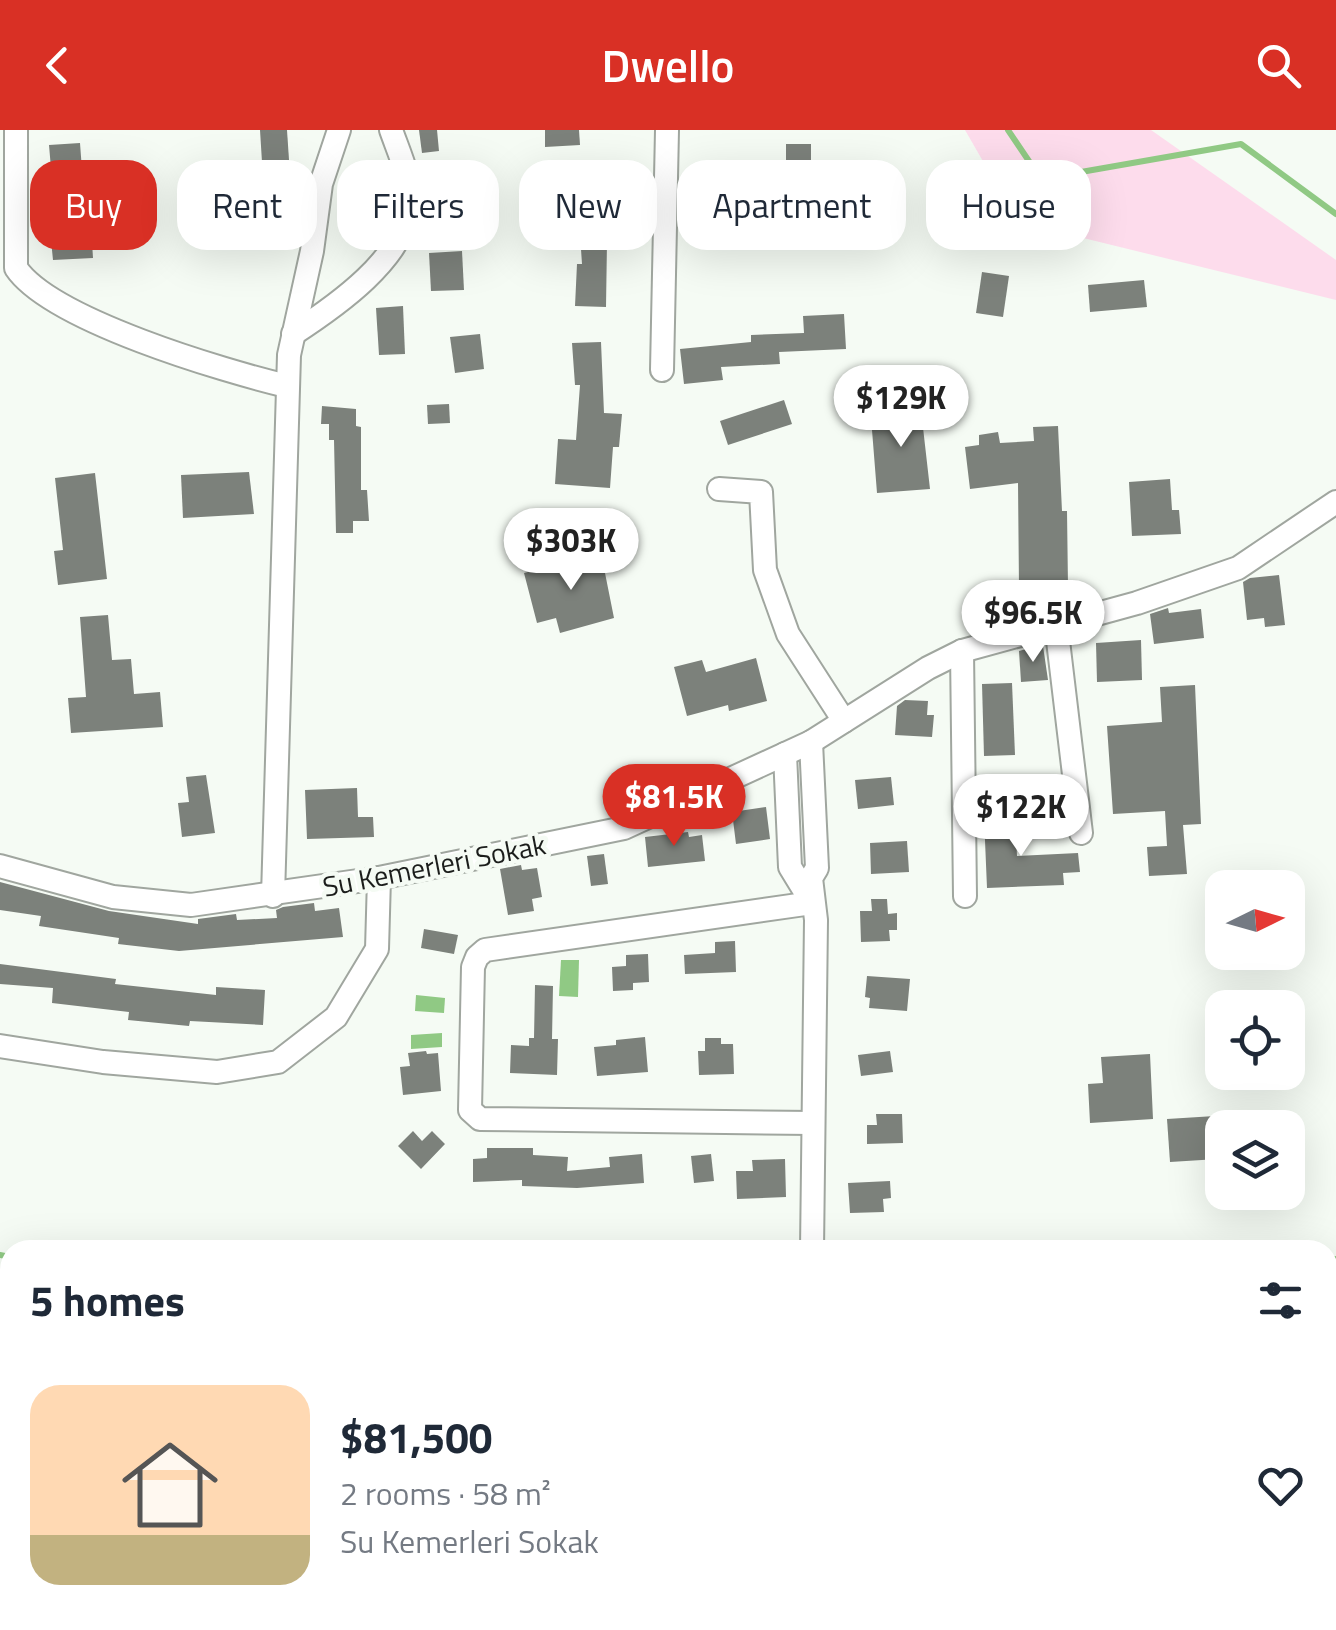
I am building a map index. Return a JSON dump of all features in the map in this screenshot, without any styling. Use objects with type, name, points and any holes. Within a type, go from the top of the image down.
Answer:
[{"type":"street","points":[[16,130],[16,268],[27,283],[93,321],[228,372],[287,386]]},
{"type":"street","points":[[273,896],[287,386],[321,184],[340,130]]},
{"type":"street","points":[[293,334],[329,311],[368,276],[404,233],[409,190],[391,130]]},
{"type":"street","points":[[662,370],[667,130]]},
{"type":"street","points":[[720,489],[761,492],[765,570],[788,634],[844,721]]},
{"type":"street","name":"Su Kemerleri Sokak","points":[[0,866],[112,897],[191,906],[380,878],[624,828],[811,742],[962,651],[1137,603],[1238,568],[1336,502]]},
{"type":"street","points":[[1056,624],[1081,833]]},
{"type":"street","points":[[962,651],[965,896]]},
{"type":"street","points":[[811,742],[817,868],[811,878],[816,920],[812,1240]]},
{"type":"street","points":[[785,754],[790,867],[812,903]]},
{"type":"street","points":[[0,1046],[104,1062],[218,1072],[278,1062],[336,1017],[377,949],[380,878]]},
{"type":"street","points":[[812,903],[485,950],[476,957],[473,968],[470,1110],[480,1119],[813,1123]]},
{"type":"shaded area","points":[[965,130],[1151,130],[1336,260],[1336,300],[1091,240],[1091,160],[982,160]]},
{"type":"shaded area","points":[[561,960],[579,960],[578,997],[559,996]]},
{"type":"shaded area","points":[[416,995],[445,998],[444,1013],[415,1011]]},
{"type":"shaded area","points":[[442,1033],[442,1047],[411,1049],[411,1035]]},
{"type":"building","points":[[260,130],[287,130],[289,160],[262,160]]},
{"type":"building","points":[[419,130],[437,130],[439,151],[422,153]]},
{"type":"building","points":[[545,130],[579,130],[580,145],[545,147]]},
{"type":"building","points":[[80,143],[81,160],[50,160],[49,145]]},
{"type":"building","points":[[786,144],[811,144],[811,160],[786,160]]},
{"type":"building","points":[[52,250],[92,250],[93,258],[53,260]]},
{"type":"building","points":[[581,250],[607,250],[606,307],[575,306],[577,264],[582,264]]},
{"type":"building","points":[[462,251],[464,290],[431,291],[429,253]]},
{"type":"building","points":[[982,272],[1009,276],[1003,317],[976,313]]},
{"type":"building","points":[[1144,280],[1147,307],[1090,312],[1088,285]]},
{"type":"building","points":[[403,306],[405,354],[379,355],[376,308]]},
{"type":"building","points":[[844,314],[846,349],[779,352],[780,364],[721,367],[723,380],[684,384],[680,349],[751,342],[751,335],[804,333],[803,316]]},
{"type":"building","points":[[480,334],[484,369],[455,373],[450,337]]},
{"type":"building","points":[[601,342],[604,413],[622,414],[619,447],[613,447],[610,488],[555,484],[558,439],[576,440],[580,385],[575,385],[572,343]]},
{"type":"building","points":[[784,400],[792,424],[728,445],[720,421]]},
{"type":"building","points":[[909,401],[910,411],[921,410],[930,489],[877,493],[872,430],[884,429],[882,403]]},
{"type":"building","points":[[449,404],[450,423],[428,424],[427,405]]},
{"type":"building","points":[[322,406],[356,409],[356,426],[361,427],[361,490],[367,490],[369,521],[353,521],[353,533],[336,533],[334,440],[329,440],[329,424],[321,424]]},
{"type":"building","points":[[1058,426],[1062,511],[1067,511],[1068,587],[1019,588],[1018,483],[970,489],[965,447],[979,445],[979,435],[998,432],[1000,443],[1034,441],[1033,427]]},
{"type":"building","points":[[249,472],[254,514],[183,518],[181,475]]},
{"type":"building","points":[[95,473],[107,579],[58,585],[54,551],[63,550],[55,478]]},
{"type":"building","points":[[1170,479],[1172,510],[1179,510],[1181,534],[1132,536],[1129,482]]},
{"type":"building","points":[[601,553],[614,618],[560,633],[556,618],[537,623],[524,573]]},
{"type":"building","points":[[1279,575],[1285,625],[1265,627],[1264,618],[1247,620],[1243,582]]},
{"type":"building","points":[[1168,608],[1169,613],[1201,609],[1204,638],[1154,644],[1150,614]]},
{"type":"building","points":[[108,615],[112,660],[131,659],[134,694],[160,692],[163,727],[71,733],[68,698],[86,697],[80,617]]},
{"type":"building","points":[[1141,640],[1142,680],[1097,682],[1096,643]]},
{"type":"building","points":[[1043,646],[1048,680],[1021,682],[1019,651]]},
{"type":"building","points":[[756,658],[767,701],[729,711],[728,705],[687,716],[674,667],[702,660],[706,672]]},
{"type":"building","points":[[1012,683],[1015,755],[984,756],[982,684]]},
{"type":"building","points":[[1195,685],[1201,824],[1183,825],[1187,874],[1149,876],[1147,847],[1167,846],[1165,811],[1113,814],[1107,726],[1162,722],[1160,687]]},
{"type":"building","points":[[905,700],[928,701],[927,715],[934,715],[932,737],[895,735],[897,706]]},
{"type":"building","points":[[206,775],[215,833],[182,837],[178,803],[189,802],[186,777]]},
{"type":"building","points":[[891,777],[894,805],[858,809],[855,780]]},
{"type":"building","points":[[357,788],[358,817],[373,817],[374,837],[307,839],[305,790]]},
{"type":"building","points":[[766,807],[770,839],[736,844],[732,812]]},
{"type":"building","points":[[1015,815],[1017,856],[1078,853],[1080,872],[1063,873],[1064,885],[987,888],[984,817]]},
{"type":"building","points":[[688,832],[689,837],[702,835],[705,861],[648,867],[645,837]]},
{"type":"building","points":[[907,841],[909,872],[871,874],[870,843]]},
{"type":"building","points":[[604,854],[608,884],[591,886],[587,856]]},
{"type":"building","points":[[521,865],[522,870],[537,868],[542,897],[532,899],[534,911],[508,915],[500,869]]},
{"type":"building","points":[[0,882],[109,911],[198,924],[198,919],[236,914],[237,920],[277,918],[276,910],[283,907],[314,903],[315,911],[339,908],[343,937],[179,951],[118,944],[119,938],[39,926],[41,916],[0,910]]},
{"type":"building","points":[[871,899],[887,899],[888,914],[897,913],[897,930],[889,930],[890,941],[861,942],[860,911],[872,911]]},
{"type":"building","points":[[424,929],[458,935],[454,954],[421,948]]},
{"type":"building","points":[[735,941],[736,972],[685,974],[684,955],[715,953],[715,942]]},
{"type":"building","points":[[648,954],[649,982],[633,983],[633,990],[613,991],[612,967],[626,966],[626,955]]},
{"type":"building","points":[[0,964],[116,979],[115,984],[216,995],[216,987],[265,990],[263,1025],[190,1021],[189,1026],[128,1020],[129,1012],[52,1003],[53,988],[0,984]]},
{"type":"building","points":[[867,976],[910,979],[907,1011],[869,1008],[870,998],[865,997]]},
{"type":"building","points":[[535,985],[553,986],[552,1039],[558,1039],[557,1075],[510,1073],[511,1045],[529,1046],[529,1038],[534,1038]]},
{"type":"building","points":[[645,1037],[648,1072],[597,1076],[594,1047]]},
{"type":"building","points":[[705,1038],[721,1038],[721,1044],[733,1044],[734,1074],[699,1075],[698,1051],[705,1051]]},
{"type":"building","points":[[890,1051],[893,1072],[861,1076],[858,1055]]},
{"type":"building","points":[[408,1053],[438,1053],[441,1091],[403,1095],[400,1067],[410,1066]]},
{"type":"building","points":[[1150,1054],[1153,1119],[1090,1123],[1088,1084],[1103,1083],[1101,1057]]},
{"type":"building","points":[[876,1114],[902,1114],[903,1143],[867,1144],[867,1125],[877,1125]]},
{"type":"building","points":[[1205,1117],[1205,1160],[1170,1162],[1167,1119]]},
{"type":"building","points":[[413,1131],[422,1141],[432,1131],[445,1144],[421,1169],[398,1146]]},
{"type":"building","points":[[487,1148],[533,1148],[533,1155],[568,1157],[567,1171],[610,1167],[609,1157],[642,1154],[644,1183],[577,1188],[522,1186],[522,1180],[473,1182],[473,1159],[487,1158]]},
{"type":"building","points":[[711,1154],[714,1181],[694,1183],[691,1156]]},
{"type":"building","points":[[785,1159],[786,1197],[737,1199],[736,1171],[753,1171],[752,1160]]},
{"type":"building","points":[[890,1181],[891,1198],[883,1199],[884,1212],[850,1213],[848,1183]]},
{"type":"waterway","points":[[1008,130],[1041,179],[1241,144],[1336,214]]}]
